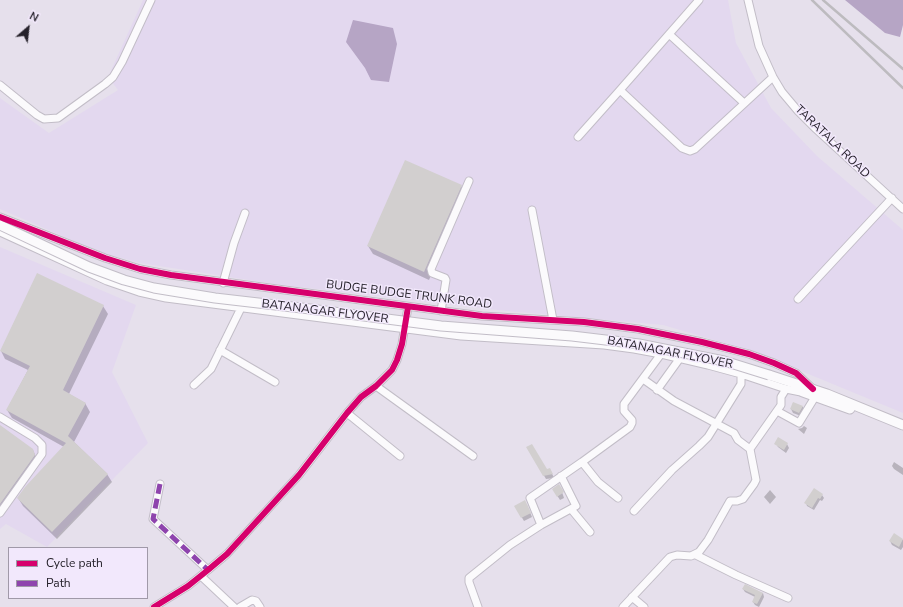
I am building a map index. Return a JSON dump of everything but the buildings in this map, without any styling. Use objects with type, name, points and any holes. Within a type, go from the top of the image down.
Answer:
[{"type":"main road","name":"BATANAGAR FLYOVER","points":[[0,225],[89,267],[124,280],[154,288],[215,298],[441,326],[572,336],[639,344],[724,361],[778,377]]},
{"type":"main road","points":[[778,377],[903,430]]},
{"type":"main road","points":[[778,377],[803,392],[814,393],[903,425]]},
{"type":"street","points":[[0,85],[44,119],[58,118],[113,77],[137,32],[151,0]]},
{"type":"street","points":[[578,137],[699,0]]},
{"type":"street","name":"TARATALA ROAD","points":[[748,0],[759,46],[773,77],[782,92],[798,111],[903,209]]},
{"type":"street","points":[[669,34],[744,103]]},
{"type":"street","points":[[620,90],[682,148],[690,151],[773,77]]},
{"type":"street","points":[[441,311],[446,280],[445,278],[432,273],[431,270],[469,181]]},
{"type":"street","points":[[798,299],[892,198]]},
{"type":"street","points":[[532,210],[553,320]]},
{"type":"street","points":[[223,283],[245,213]]},
{"type":"street","name":"BUDGE BUDGE TRUNK ROAD","points":[[0,218],[105,258],[140,269],[171,275],[482,316],[584,322],[638,329],[720,346],[754,356],[796,373],[814,393]]},
{"type":"street","points":[[0,232],[107,281],[139,292],[186,301],[299,314],[461,336],[604,345],[680,358],[741,374],[786,389],[803,392]]},
{"type":"street","points":[[194,385],[211,369],[238,307]]},
{"type":"street","points":[[210,362],[238,307]]},
{"type":"street","points":[[154,607],[188,586],[227,554],[299,475],[346,413],[392,370],[397,360],[405,329],[408,307]]},
{"type":"street","points":[[220,350],[275,382]]},
{"type":"street","points":[[541,525],[530,498],[582,462],[631,425],[632,420],[624,411],[624,404],[661,354]]},
{"type":"street","points":[[657,390],[680,358]]},
{"type":"street","points":[[634,512],[672,470],[704,442],[741,384],[741,374]]},
{"type":"street","points":[[643,380],[674,401],[734,433],[737,439],[750,449],[756,476],[754,484],[743,499],[730,502],[708,540],[696,555]]},
{"type":"street","points":[[376,386],[473,456]]},
{"type":"street","points":[[750,449],[782,403],[781,397],[786,389]]},
{"type":"street","points":[[777,411],[799,423],[814,393]]},
{"type":"street","points":[[346,413],[400,456]]},
{"type":"street","points":[[0,417],[35,438],[42,445],[42,454],[0,513]]},
{"type":"street","points":[[582,462],[598,482],[618,498]]},
{"type":"street","points":[[478,607],[468,578],[504,550],[541,525],[576,506],[561,476]]},
{"type":"street","points":[[160,484],[153,519],[208,570]]},
{"type":"street","points":[[571,509],[590,532]]},
{"type":"street","points":[[623,607],[670,557],[674,555],[696,555],[788,598]]},
{"type":"street","points":[[201,576],[234,607]]},
{"type":"street","points":[[632,597],[644,607]]},
{"type":"street","points":[[240,607],[254,600],[260,607]]},
{"type":"shaded area","points":[[143,0],[728,0],[736,43],[771,108],[817,156],[903,230],[903,413],[755,352],[663,325],[507,311],[274,284],[140,263],[99,252],[0,209],[0,98],[49,133],[118,90],[108,77]]},
{"type":"shaded area","points":[[845,0],[903,0],[903,25],[900,37],[885,33]]},
{"type":"shaded area","points":[[353,20],[393,28],[397,44],[389,82],[371,80],[365,68],[346,42]]},
{"type":"shaded area","points":[[0,247],[136,305],[112,372],[148,443],[47,547],[6,524],[0,529]]},
{"type":"railway","points":[[812,0],[903,88]]},
{"type":"railway","points":[[823,0],[903,69]]},
{"type":"marked path","points":[[160,484],[153,519],[208,570]]},
{"type":"cycle path","points":[[0,217],[105,258],[140,269],[171,275],[482,316],[584,322],[638,329],[702,342],[749,354],[774,363],[796,373],[813,389]]},
{"type":"cycle path","points":[[154,607],[188,586],[227,554],[299,475],[361,397],[376,386],[392,370],[402,344],[408,307]]}]
